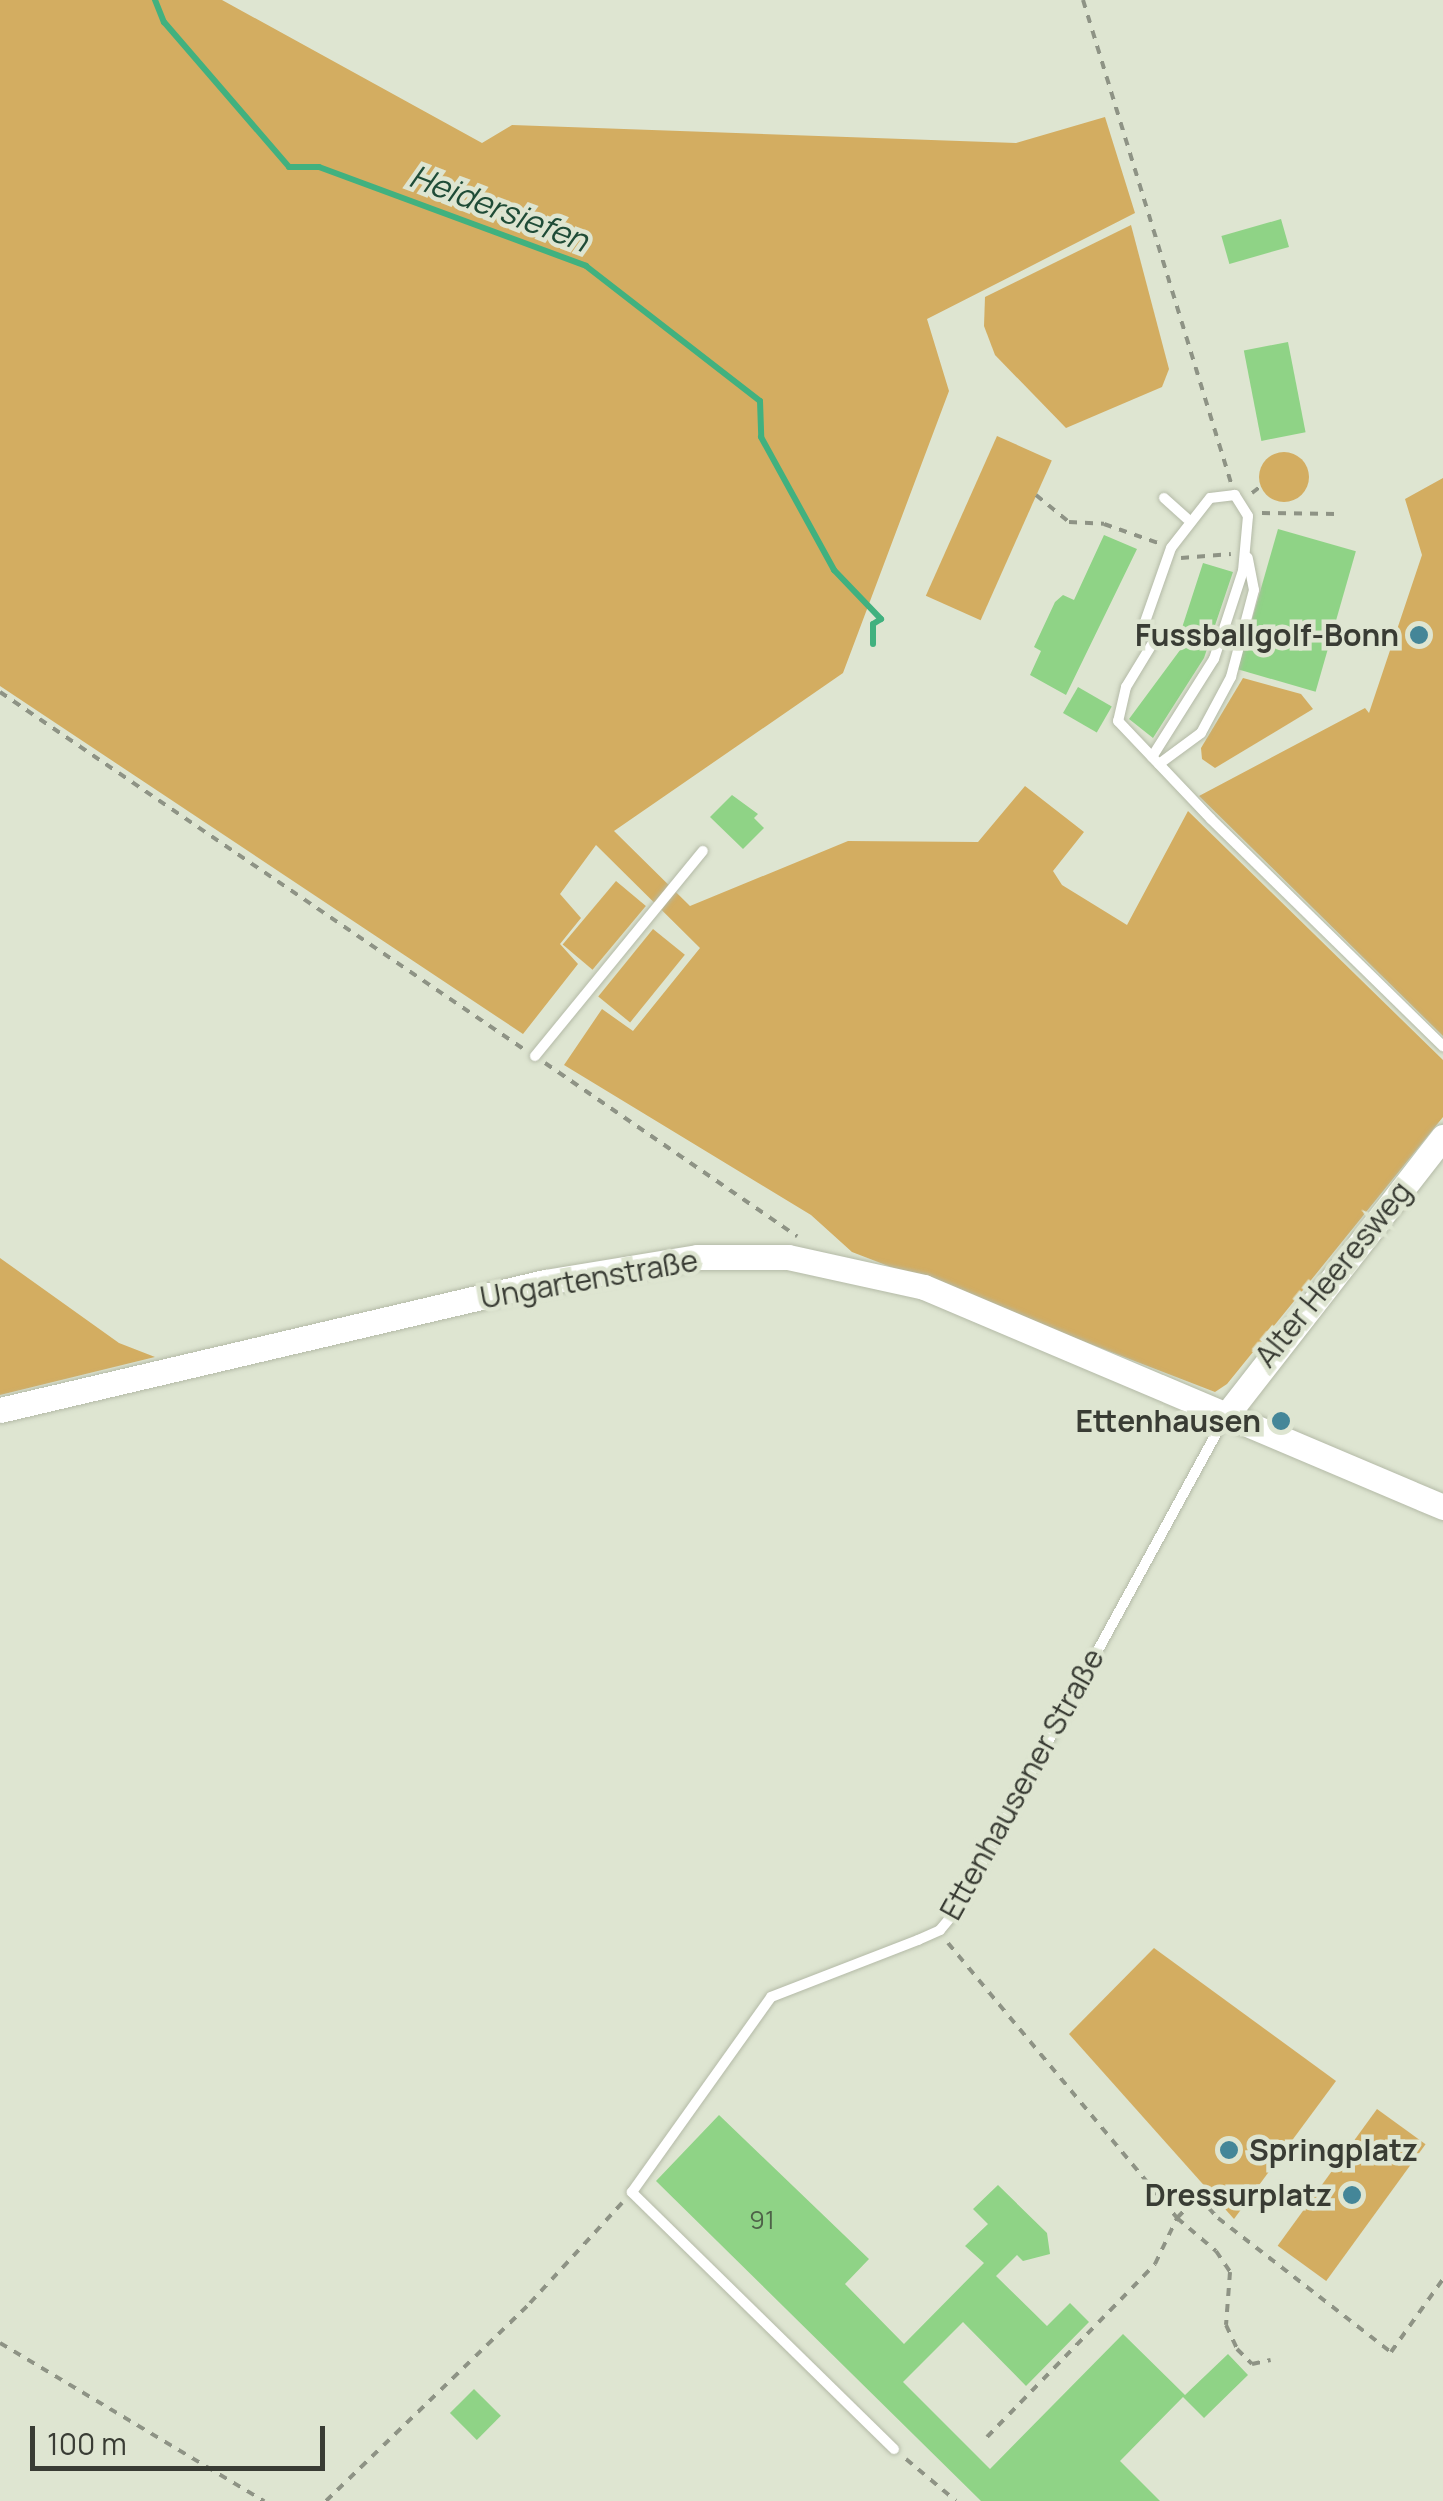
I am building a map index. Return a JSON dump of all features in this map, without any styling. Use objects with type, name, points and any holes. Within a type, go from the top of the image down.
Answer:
[{"type":"street","name":"Alter Heeresweg","points":[[1228,1414],[1443,1137]]},
{"type":"street","name":"Ungartenstraße","points":[[0,1410],[545,1282],[697,1257],[770,1257],[838,1264],[924,1287],[1443,1506]]},
{"type":"lane","points":[[1156,760],[1201,733],[1231,676],[1254,590],[1247,556],[1248,516],[1235,496],[1210,498],[1188,519],[1172,548],[1144,622],[1154,641],[1126,688],[1118,721],[1156,760],[1443,1046]]},
{"type":"lane","points":[[1164,498],[1188,519]]},
{"type":"lane","points":[[1156,760],[1214,659],[1247,556]]},
{"type":"lane","points":[[535,1056],[703,852]]},
{"type":"lane","name":"Ettenhausener Straße","points":[[632,2192],[771,1996],[940,1930],[1228,1414]]},
{"type":"lane","points":[[632,2192],[894,2449]]},
{"type":"path","points":[[1082,0],[1235,496]]},
{"type":"path","points":[[1036,494],[1069,522],[1104,524],[1172,548]]},
{"type":"path","points":[[1248,516],[1337,514]]},
{"type":"path","points":[[1167,563],[1216,552],[1247,556]]},
{"type":"path","points":[[0,692],[806,1242]]},
{"type":"path","points":[[940,1930],[1177,2218],[1230,2272],[1226,2324],[1237,2349],[1252,2364],[1271,2360]]},
{"type":"path","points":[[326,2501],[530,2303],[632,2192]]},
{"type":"path","points":[[987,2436],[1155,2264],[1177,2218],[1198,2196],[1391,2352],[1443,2279]]},
{"type":"path","points":[[0,2344],[264,2501]]},
{"type":"path","points":[[894,2449],[956,2501]]},
{"type":"shaded area","points":[[0,0],[222,0],[482,143],[512,125],[1016,143],[1105,117],[1135,213],[927,319],[949,391],[843,673],[614,831],[690,906],[848,841],[978,842],[1025,786],[1084,832],[1053,871],[1062,885],[1127,925],[1188,811],[1443,1060],[1443,1117],[1227,1384],[1215,1392],[852,1252],[811,1215],[564,1065],[602,1009],[633,1031],[700,948],[596,845],[560,894],[581,918],[560,944],[578,964],[523,1034],[0,686]]},
{"type":"shaded area","points":[[1131,225],[1169,369],[1162,387],[1066,428],[995,355],[984,326],[985,297]]},
{"type":"shaded area","points":[[997,436],[1052,460],[981,620],[926,596]]},
{"type":"shaded area","points":[[1284,452],[1301,460],[1309,477],[1301,494],[1284,502],[1267,494],[1259,477],[1267,460]]},
{"type":"shaded area","points":[[1443,478],[1443,1036],[1199,796],[1365,708],[1369,713],[1422,555],[1405,499]]},
{"type":"shaded area","points":[[1243,678],[1301,694],[1313,709],[1215,768],[1202,759],[1201,748]]},
{"type":"shaded area","points":[[616,881],[646,906],[593,970],[563,945]]},
{"type":"shaded area","points":[[653,929],[685,955],[630,1022],[598,997]]},
{"type":"shaded area","points":[[0,1258],[119,1343],[155,1357],[0,1395]]},
{"type":"shaded area","name":"Springplatz","points":[[1154,1948],[1336,2081],[1234,2219],[1069,2034]]},
{"type":"shaded area","name":"Dressurplatz","points":[[1377,2109],[1426,2144],[1326,2281],[1278,2246]]},
{"type":"building","points":[[1281,219],[1289,247],[1229,264],[1221,236]]},
{"type":"building","points":[[1288,342],[1306,432],[1261,441],[1244,351]]},
{"type":"building","points":[[1278,529],[1356,551],[1316,692],[1238,669]]},
{"type":"building","points":[[1104,535],[1137,549],[1066,695],[1030,675],[1041,651],[1034,647],[1055,602],[1063,595],[1074,600]]},
{"type":"building","points":[[1203,563],[1233,572],[1204,658],[1153,738],[1129,719],[1186,642],[1179,637]]},
{"type":"building","points":[[1078,687],[1112,707],[1097,732],[1063,713]]},
{"type":"building","points":[[732,795],[758,814],[754,818],[764,828],[743,849],[710,817]]},
{"type":"building","points":[[719,2115],[869,2259],[845,2284],[904,2344],[984,2263],[965,2246],[988,2224],[973,2209],[998,2185],[1047,2233],[1050,2254],[1023,2261],[1017,2255],[996,2276],[1047,2326],[1070,2303],[1089,2322],[1026,2386],[963,2322],[903,2382],[990,2469],[1123,2334],[1185,2395],[1228,2354],[1248,2375],[1204,2418],[1183,2397],[1120,2461],[1160,2501],[981,2501],[656,2181]]},
{"type":"building","points":[[474,2389],[501,2416],[477,2440],[450,2413]]},
{"type":"waterway","name":"Heidersiefen","points":[[155,0],[164,22],[289,167],[319,167],[586,266],[760,401],[761,437],[834,570],[881,619],[873,624],[873,644]]},
{"type":"place","name":"Fussballgolf-Bonn","points":[[1419,635]]},
{"type":"place","name":"Ettenhausen","points":[[1281,1421]]},
{"type":"place","name":"Springplatz","points":[[1229,2150]]},
{"type":"place","name":"Dressurplatz","points":[[1352,2195]]}]
